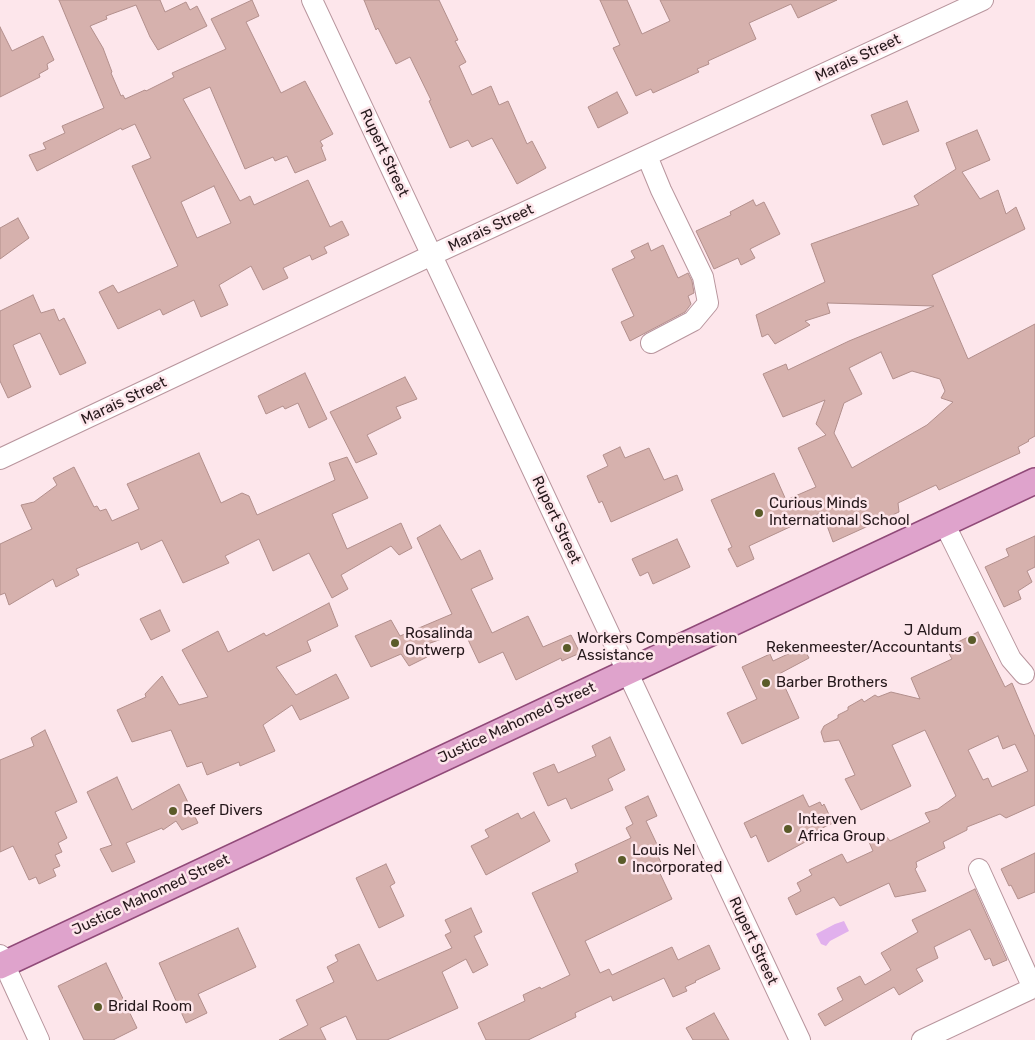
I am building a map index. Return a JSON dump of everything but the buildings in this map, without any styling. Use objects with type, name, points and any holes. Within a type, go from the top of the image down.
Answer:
[{"type":"main road","name":"Justice Mahomed Street","points":[[1,961],[1035,481]]},
{"type":"street","name":"Rupert Street","points":[[312,0],[800,1040]]},
{"type":"street","name":"Marais Street","points":[[0,459],[432,255],[983,0]]},
{"type":"street","points":[[647,156],[661,190],[703,277],[708,303],[693,321],[651,343]]},
{"type":"street","points":[[944,523],[1011,659],[1024,674]]},
{"type":"street","points":[[922,1040],[1034,988],[979,869]]},
{"type":"street","points":[[1,961],[39,1040]]},
{"type":"shaded area","points":[[844,921],[849,931],[830,941],[826,946],[821,944],[816,934]]},
{"type":"place","name":"Curious Minds International School","points":[[759,513]]},
{"type":"place","name":"J Aldum Rekenmeester/Accountants","points":[[972,640]]},
{"type":"place","name":"Rosalinda Ontwerp","points":[[395,643]]},
{"type":"place","name":"Workers Compensation Assistance","points":[[567,648]]},
{"type":"place","name":"Barber Brothers","points":[[766,683]]},
{"type":"place","name":"Reef Divers","points":[[173,811]]},
{"type":"place","name":"Interven Africa Group","points":[[788,829]]},
{"type":"place","name":"Louis Nel Incorporated","points":[[622,860]]},
{"type":"place","name":"Bridal Room","points":[[98,1007]]}]
